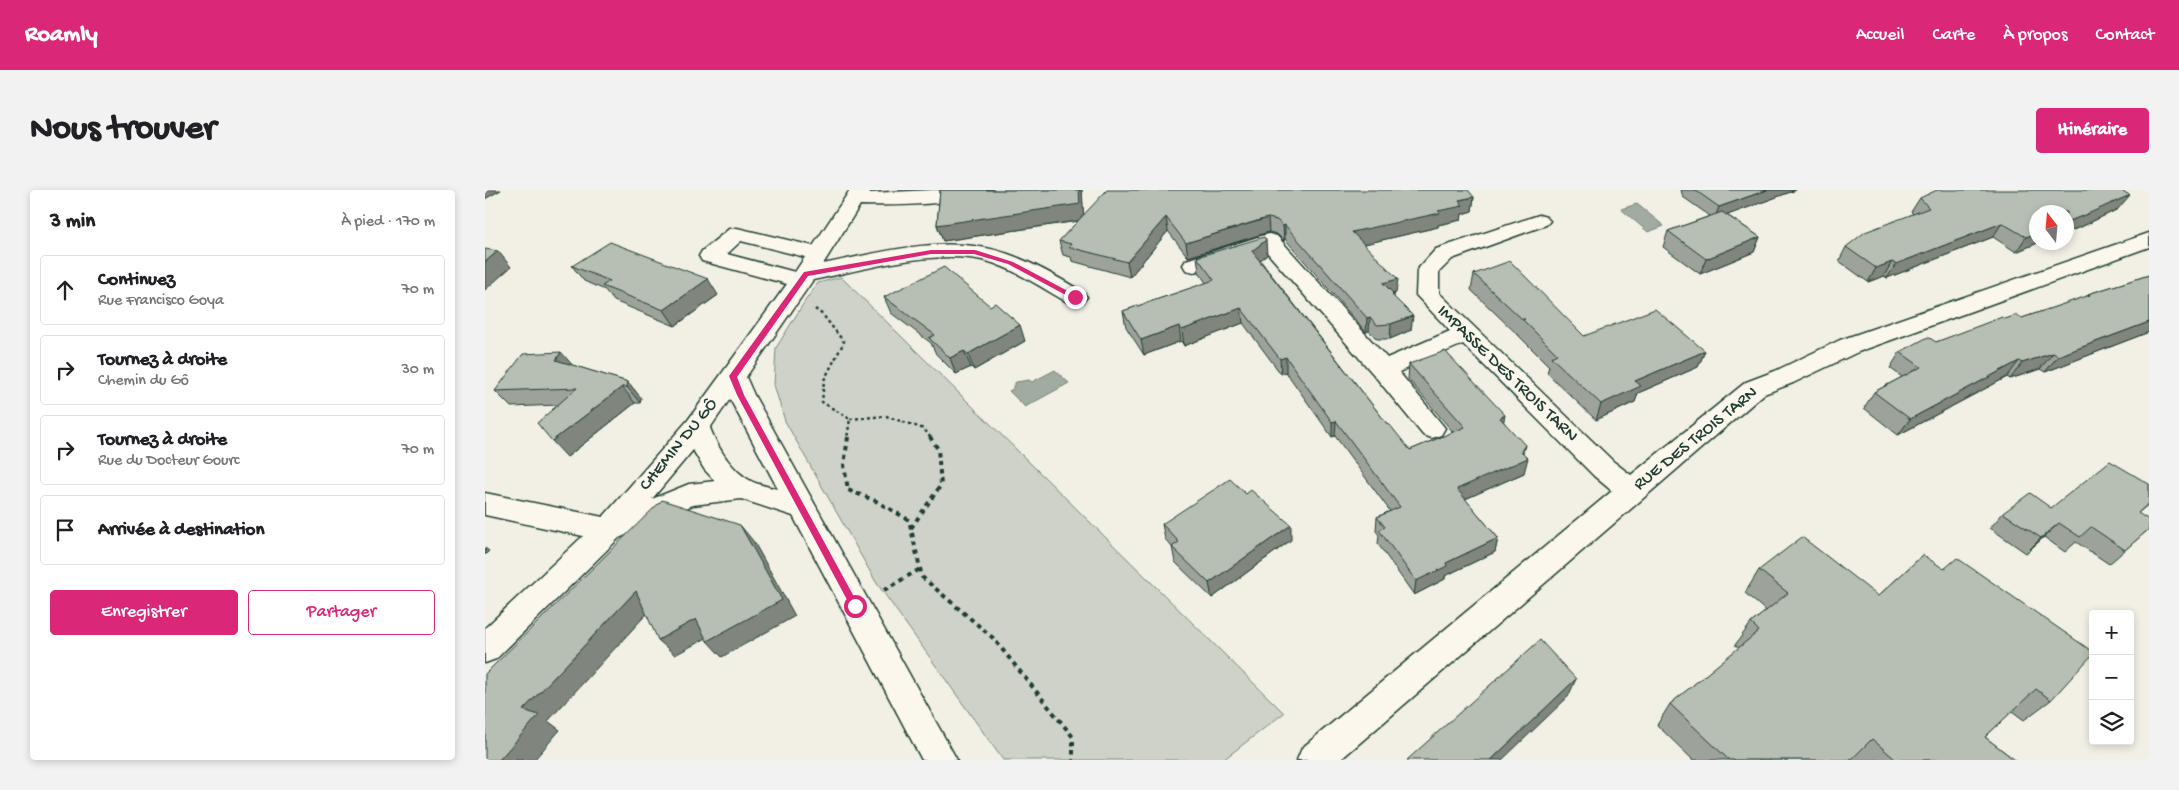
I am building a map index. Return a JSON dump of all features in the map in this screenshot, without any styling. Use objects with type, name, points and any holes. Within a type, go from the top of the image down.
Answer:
[{"type":"street","points":[[857,194],[889,201],[937,197],[982,190]]},
{"type":"street","name":"CHEMIN DU GÔ","points":[[485,649],[609,530],[697,426],[799,284],[857,194]]},
{"type":"street","name":"IMPASSE DES TROIS TARN","points":[[1539,221],[1444,254],[1428,270],[1427,295],[1604,469],[1631,491]]},
{"type":"street","points":[[819,254],[737,234],[710,256],[799,284],[931,252],[975,252],[1011,263],[1075,297]]},
{"type":"street","name":"RUE DES TROIS TARN","points":[[1314,760],[1755,388],[1784,377],[1849,346],[2149,240]]},
{"type":"street","points":[[1195,265],[1269,241],[1383,369],[1432,428]]},
{"type":"street","points":[[1383,369],[1465,334]]},
{"type":"street","points":[[733,376],[741,395],[801,508],[940,760]]},
{"type":"street","points":[[697,426],[702,442],[714,464],[741,488],[801,508]]},
{"type":"street","points":[[485,504],[609,530],[689,495],[741,488]]},
{"type":"path","points":[[799,284],[805,301],[823,315],[844,342],[824,380],[822,402],[850,419],[886,416],[924,429],[938,449],[941,485],[923,514],[911,528]]},
{"type":"path","points":[[850,419],[844,465],[848,490],[876,501],[909,520],[922,577],[993,638],[1073,737],[1073,760]]},
{"type":"path","points":[[855,606],[920,569]]},
{"type":"shaded area","points":[[1637,204],[1664,226],[1648,232],[1621,209]]},
{"type":"shaded area","points":[[841,277],[1284,713],[1223,760],[1003,760],[876,582],[785,421],[774,385],[776,348],[818,283]]},
{"type":"shaded area","points":[[1055,370],[1069,383],[1025,407],[1009,391],[1013,389],[1016,382],[1029,380],[1032,382]]},
{"type":"building","points":[[940,190],[1079,190],[1080,204],[937,225]]},
{"type":"building","points":[[1107,190],[1468,190],[1474,197],[1459,200],[1463,206],[1438,211],[1440,213],[1352,232],[1398,279],[1383,283],[1413,316],[1391,324],[1377,325],[1370,317],[1367,318],[1285,225],[1283,226],[1277,220],[1268,218],[1260,220],[1186,243],[1166,217],[1127,262],[1069,247],[1071,244],[1059,241]]},
{"type":"building","points":[[1695,190],[1767,190],[1719,207]]},
{"type":"building","points":[[1937,190],[2120,190],[2130,195],[2074,219],[2074,205],[2029,205],[2029,236],[2026,237],[2002,223],[1896,264],[1892,262],[1876,268],[1846,247],[1865,232],[1929,208],[1920,198]]},
{"type":"building","points":[[1722,212],[1760,237],[1706,259],[1668,231]]},
{"type":"building","points":[[1264,237],[1266,240],[1252,251],[1388,425],[1390,425],[1410,450],[1465,427],[1409,364],[1445,351],[1505,415],[1500,418],[1525,445],[1521,451],[1528,458],[1457,489],[1498,538],[1446,563],[1447,566],[1416,581],[1379,530],[1385,527],[1377,517],[1400,507],[1336,421],[1332,422],[1286,357],[1280,359],[1241,308],[1182,330],[1179,326],[1141,340],[1123,311],[1214,280],[1197,257]]},
{"type":"building","points":[[610,242],[708,279],[664,310],[602,286],[610,281],[572,266]]},
{"type":"building","points":[[485,249],[498,251],[485,262]]},
{"type":"building","points":[[1510,261],[1584,336],[1655,309],[1705,351],[1635,381],[1641,386],[1601,404],[1551,357],[1557,354],[1523,320],[1525,319],[1522,319],[1474,274]]},
{"type":"building","points":[[944,267],[990,306],[995,303],[1020,325],[968,354],[964,351],[950,358],[929,338],[935,335],[884,297]]},
{"type":"building","points":[[2149,275],[2149,322],[2058,356],[2053,353],[2022,363],[2019,361],[1910,419],[1874,392],[1921,367],[1900,352],[1928,337],[1936,342],[2002,317],[2005,319],[2017,315],[2022,318],[2090,295],[2088,294]]},
{"type":"building","points":[[561,352],[556,360],[628,382],[627,387],[622,387],[552,441],[537,423],[577,388],[495,391],[523,354]]},
{"type":"building","points":[[2110,461],[2149,484],[2149,503],[2138,513],[2149,520],[2149,529],[2125,550],[2091,527],[2080,537],[2059,523],[2041,538],[2003,513],[2030,493],[2051,508]]},
{"type":"building","points":[[1230,479],[1246,494],[1251,490],[1291,525],[1209,583],[1172,547],[1179,542],[1162,524]]},
{"type":"building","points":[[662,500],[740,525],[782,600],[707,641],[696,619],[658,640],[636,591],[523,710],[539,715],[499,760],[485,760],[485,674]]},
{"type":"building","points":[[1802,537],[1878,596],[1923,555],[1944,569],[1957,558],[2089,649],[2089,658],[2051,700],[2036,689],[1985,737],[2015,760],[1896,760],[1872,739],[1851,760],[1729,760],[1670,704],[1759,631],[1751,623],[1788,593],[1759,570]]},
{"type":"building","points":[[1540,640],[1576,679],[1491,760],[1407,760]]},
{"type":"route","points":[[855,606],[741,395],[733,376],[806,274],[931,252],[975,252],[1011,263],[1075,297]]}]
